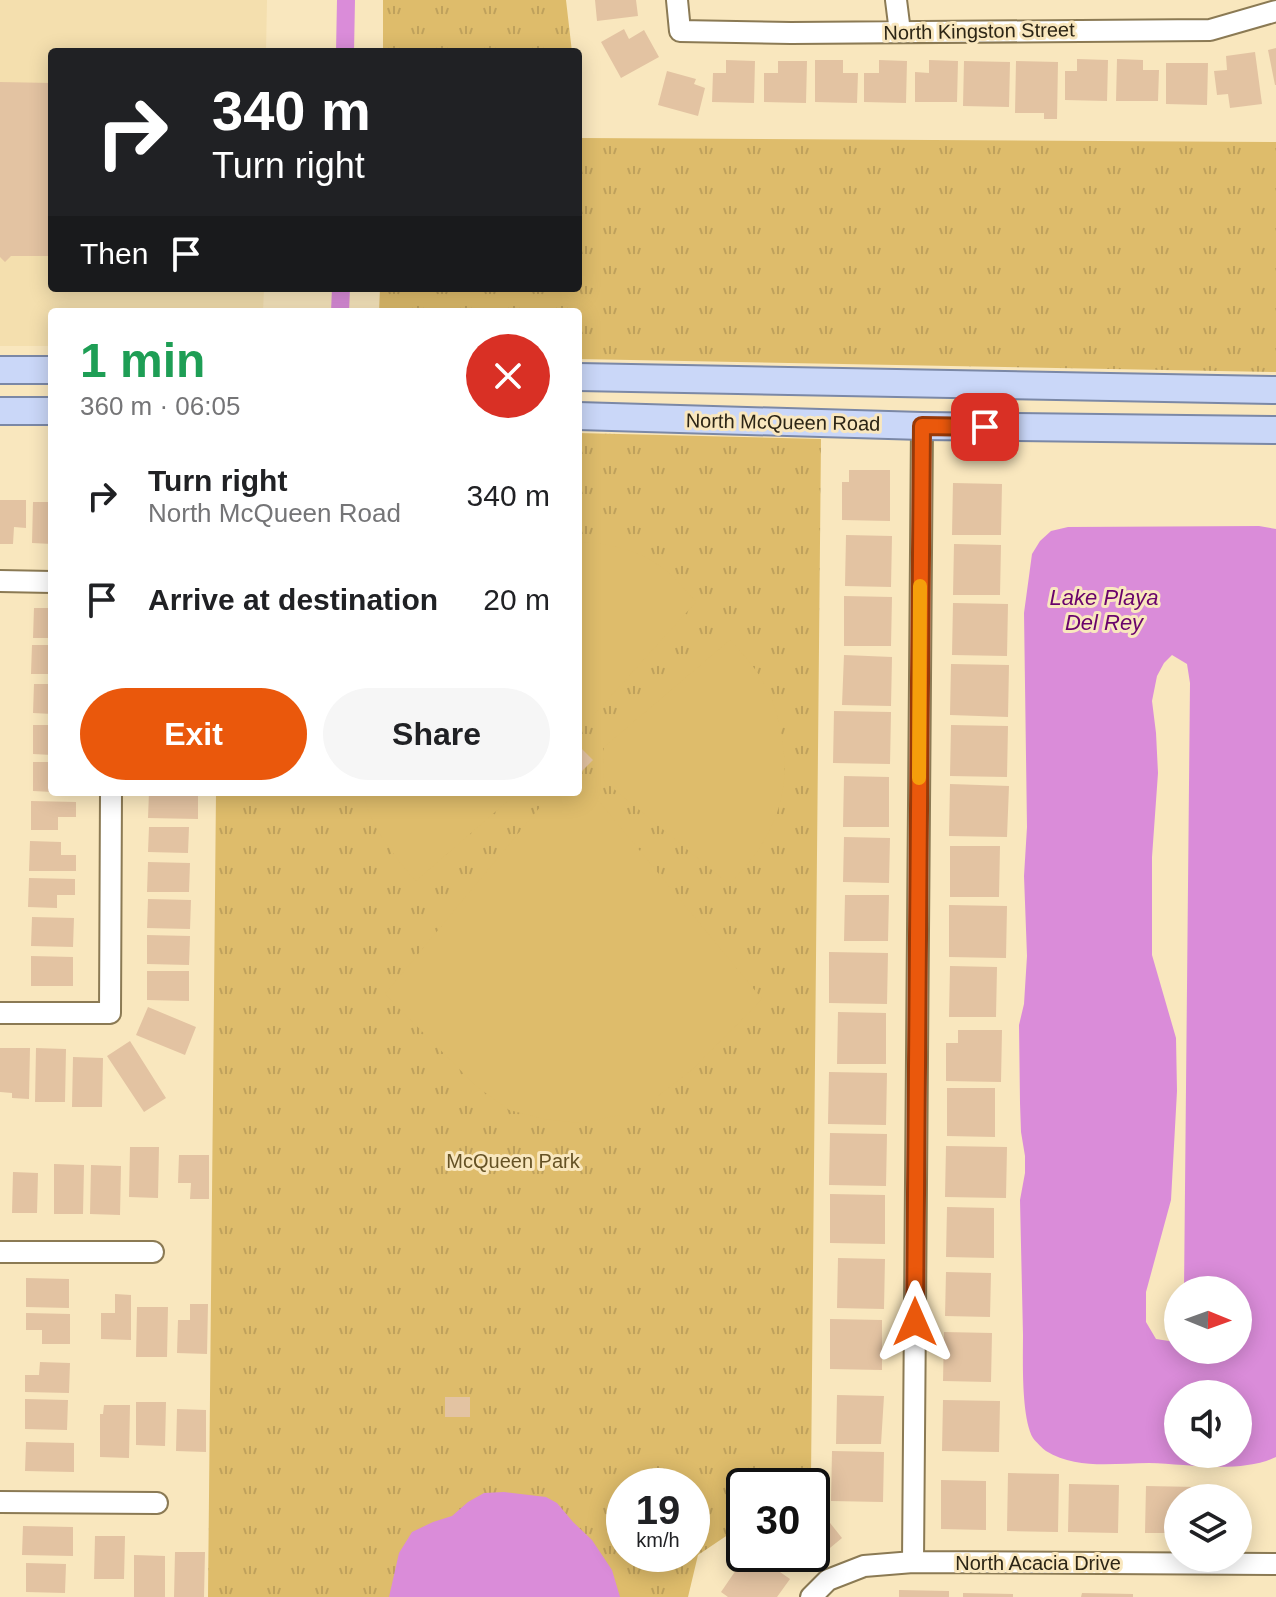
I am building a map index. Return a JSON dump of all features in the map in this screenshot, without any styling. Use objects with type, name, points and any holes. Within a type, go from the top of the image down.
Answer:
[{"type":"main road","points":[[0,370],[48,370]]},
{"type":"main road","name":"North McQueen Road","points":[[582,377],[1276,390]]},
{"type":"main road","points":[[755,422],[756,381]]},
{"type":"main road","points":[[0,411],[48,411]]},
{"type":"main road","name":"North McQueen Road","points":[[582,416],[922,426],[1276,430]]},
{"type":"street","name":"North Kingston Street","points":[[677,0],[680,31],[1210,30],[1276,11]]},
{"type":"street","points":[[896,0],[900,32]]},
{"type":"street","points":[[913,1562],[922,426]]},
{"type":"street","points":[[0,581],[48,582]]},
{"type":"street","points":[[0,1013],[110,1013],[111,796]]},
{"type":"street","points":[[0,1252],[153,1252]]},
{"type":"street","points":[[0,1502],[157,1503]]},
{"type":"street","name":"North Acacia Drive","points":[[811,1597],[828,1580],[864,1566],[913,1562],[1276,1564]]},
{"type":"shaded area","points":[[0,0],[267,0],[266,48],[48,48],[48,292],[264,292],[263,308],[48,308],[48,346],[0,346]]},
{"type":"green space","points":[[383,0],[566,0],[572,48],[383,48]]},
{"type":"green space","points":[[582,138],[1276,142],[1276,372],[582,359],[582,308],[379,308],[380,292],[582,292]]},
{"type":"green space","name":"McQueen Park","points":[[582,433],[821,439],[811,1468],[726,1468],[726,1536],[710,1547],[710,1468],[606,1468],[606,1572],[694,1572],[688,1597],[208,1597],[216,796],[582,796]]},
{"type":"green space","points":[[582,542],[612,546],[645,557],[668,573],[696,602],[591,718],[582,719]]},
{"type":"green space","points":[[730,640],[758,673],[771,697],[782,738],[785,767],[779,807],[769,832],[755,855],[729,884],[603,780],[604,747]]},
{"type":"green space","points":[[593,794],[762,999],[693,1069],[658,1096],[620,1115],[580,1123],[544,1119],[509,1110],[476,1086],[385,994],[549,796]]},
{"type":"green space","points":[[365,796],[513,796],[416,881],[376,828]]},
{"type":"water","name":"Lake Playa Del Rey","points":[[1259,526],[1276,529],[1276,1457],[1262,1462],[1252,1464],[1252,1380],[1164,1380],[1164,1464],[1096,1464],[1058,1457],[1046,1451],[1033,1438],[1026,1417],[1020,1200],[1025,1156],[1021,1132],[1019,1025],[1024,1004],[1027,956],[1024,613],[1032,554],[1051,531],[1068,527]],"holes":[[[1172,655],[1187,664],[1190,683],[1184,1276],[1252,1276],[1252,1364],[1164,1364],[1164,1340],[1156,1339],[1146,1322],[1146,1292],[1171,1200],[1177,1091],[1176,1038],[1152,955],[1152,857],[1158,773],[1152,701],[1157,676],[1164,663]]]},
{"type":"water","points":[[484,1493],[546,1497],[557,1503],[592,1540],[606,1561],[606,1572],[613,1572],[620,1597],[389,1597],[399,1553],[412,1532],[452,1516]]},
{"type":"building","points":[[595,0],[636,0],[638,16],[597,21]]},
{"type":"building","points":[[624,29],[629,39],[644,30],[659,57],[621,78],[601,42]]},
{"type":"building","points":[[1276,48],[1276,85],[1275,85],[1268,50]]},
{"type":"building","points":[[1255,52],[1262,104],[1230,108],[1228,94],[1217,95],[1214,71],[1227,70],[1226,56]]},
{"type":"building","points":[[1077,59],[1108,60],[1107,101],[1065,100],[1065,71],[1077,71]]},
{"type":"building","points":[[1117,59],[1143,60],[1143,70],[1159,70],[1158,101],[1116,101]]},
{"type":"building","points":[[726,60],[755,61],[754,103],[712,102],[713,73],[726,73]]},
{"type":"building","points":[[815,60],[843,60],[843,73],[858,73],[857,103],[815,102]]},
{"type":"building","points":[[879,60],[907,61],[906,103],[864,102],[864,73],[879,73]]},
{"type":"building","points":[[929,60],[958,61],[957,102],[915,102],[915,72],[929,73]]},
{"type":"building","points":[[778,61],[807,61],[806,103],[764,102],[764,73],[778,73]]},
{"type":"building","points":[[964,61],[1010,62],[1009,107],[963,106]]},
{"type":"building","points":[[1016,61],[1058,62],[1057,119],[1044,119],[1044,113],[1015,113]]},
{"type":"building","points":[[1166,63],[1208,63],[1207,105],[1166,104]]},
{"type":"building","points":[[667,71],[696,79],[694,84],[705,88],[698,116],[658,105]]},
{"type":"building","points":[[0,82],[48,83],[48,256],[11,256],[5,262],[0,257]]},
{"type":"building","points":[[849,470],[890,470],[890,521],[842,520],[842,482],[849,482]]},
{"type":"building","points":[[953,483],[1002,484],[1001,535],[952,535]]},
{"type":"building","points":[[0,500],[26,500],[26,528],[14,527],[13,544],[0,544]]},
{"type":"building","points":[[33,502],[48,502],[48,544],[32,543]]},
{"type":"building","points":[[846,535],[892,536],[891,587],[845,586]]},
{"type":"building","points":[[954,544],[1001,545],[1000,595],[953,595]]},
{"type":"building","points":[[844,596],[892,597],[891,646],[844,646]]},
{"type":"building","points":[[953,603],[1008,604],[1007,656],[952,655]]},
{"type":"building","points":[[34,608],[48,608],[48,638],[33,638]]},
{"type":"building","points":[[32,645],[48,645],[48,674],[31,674]]},
{"type":"building","points":[[844,655],[892,657],[891,706],[842,705]]},
{"type":"building","points":[[951,664],[1009,665],[1008,717],[950,715]]},
{"type":"building","points":[[34,684],[48,684],[48,714],[33,713]]},
{"type":"building","points":[[834,711],[891,712],[890,764],[833,763]]},
{"type":"building","points":[[33,725],[48,725],[48,755],[33,754]]},
{"type":"building","points":[[951,725],[1008,726],[1007,777],[950,776]]},
{"type":"building","points":[[582,749],[593,760],[582,771]]},
{"type":"building","points":[[33,762],[48,762],[48,792],[33,791]]},
{"type":"building","points":[[844,776],[889,777],[889,827],[843,827]]},
{"type":"building","points":[[950,784],[1009,786],[1007,837],[949,836]]},
{"type":"building","points":[[149,796],[198,796],[198,819],[148,818]]},
{"type":"building","points":[[31,801],[76,802],[76,817],[58,817],[58,830],[31,830]]},
{"type":"building","points":[[149,827],[189,827],[188,853],[148,852]]},
{"type":"building","points":[[844,837],[890,838],[889,883],[843,882]]},
{"type":"building","points":[[30,841],[61,842],[61,855],[76,855],[76,871],[29,871]]},
{"type":"building","points":[[950,846],[1000,846],[999,897],[950,897]]},
{"type":"building","points":[[148,862],[190,863],[189,892],[147,892]]},
{"type":"building","points":[[29,878],[75,879],[75,895],[57,895],[57,908],[28,907]]},
{"type":"building","points":[[845,895],[889,895],[888,941],[844,941]]},
{"type":"building","points":[[148,899],[191,900],[190,929],[147,928]]},
{"type":"building","points":[[949,905],[1007,906],[1006,958],[949,957]]},
{"type":"building","points":[[32,917],[74,918],[73,947],[31,946]]},
{"type":"building","points":[[147,935],[190,936],[189,965],[147,964]]},
{"type":"building","points":[[829,952],[888,953],[887,1004],[829,1003]]},
{"type":"building","points":[[31,956],[73,957],[73,986],[31,986]]},
{"type":"building","points":[[950,966],[997,967],[996,1017],[949,1017]]},
{"type":"building","points":[[147,971],[189,971],[189,1001],[147,1000]]},
{"type":"building","points":[[148,1007],[196,1027],[185,1055],[136,1035]]},
{"type":"building","points":[[838,1012],[886,1013],[886,1064],[837,1064]]},
{"type":"building","points":[[958,1030],[1002,1030],[1001,1082],[946,1081],[946,1043],[958,1043]]},
{"type":"building","points":[[130,1041],[166,1098],[144,1112],[107,1056]]},
{"type":"building","points":[[0,1048],[30,1048],[29,1099],[12,1098],[12,1093],[0,1092]]},
{"type":"building","points":[[36,1048],[66,1049],[65,1102],[35,1102]]},
{"type":"building","points":[[73,1057],[103,1058],[102,1107],[72,1107]]},
{"type":"building","points":[[829,1072],[887,1073],[886,1125],[828,1124]]},
{"type":"building","points":[[947,1088],[995,1088],[995,1137],[947,1136]]},
{"type":"building","points":[[830,1133],[887,1134],[886,1186],[829,1185]]},
{"type":"building","points":[[946,1146],[1007,1147],[1006,1198],[945,1197]]},
{"type":"building","points":[[130,1147],[159,1147],[158,1198],[129,1197]]},
{"type":"building","points":[[179,1155],[209,1155],[209,1199],[190,1199],[191,1183],[178,1183]]},
{"type":"building","points":[[54,1164],[84,1165],[83,1214],[54,1214]]},
{"type":"building","points":[[91,1165],[121,1166],[120,1215],[90,1214]]},
{"type":"building","points":[[13,1172],[38,1173],[37,1213],[12,1213]]},
{"type":"building","points":[[830,1194],[885,1195],[885,1244],[830,1243]]},
{"type":"building","points":[[947,1207],[994,1208],[994,1258],[946,1257]]},
{"type":"building","points":[[838,1258],[885,1259],[884,1309],[837,1308]]},
{"type":"building","points":[[946,1272],[991,1273],[990,1317],[945,1316]]},
{"type":"building","points":[[26,1278],[69,1279],[69,1308],[26,1307]]},
{"type":"building","points":[[115,1294],[131,1295],[131,1340],[101,1339],[101,1313],[115,1313]]},
{"type":"building","points":[[190,1304],[208,1304],[207,1354],[177,1353],[178,1320],[190,1320]]},
{"type":"building","points":[[137,1307],[168,1307],[167,1357],[136,1357]]},
{"type":"building","points":[[26,1313],[70,1314],[70,1344],[42,1344],[42,1330],[26,1330]]},
{"type":"building","points":[[830,1319],[882,1320],[882,1370],[830,1369]]},
{"type":"building","points":[[944,1332],[992,1333],[991,1382],[943,1381]]},
{"type":"building","points":[[40,1362],[70,1363],[69,1393],[25,1392],[25,1375],[39,1375]]},
{"type":"building","points":[[837,1395],[884,1396],[881,1444],[836,1444]]},
{"type":"building","points":[[445,1397],[470,1397],[470,1417],[445,1417]]},
{"type":"building","points":[[25,1399],[68,1400],[67,1430],[25,1429]]},
{"type":"building","points":[[943,1400],[1000,1401],[999,1452],[942,1451]]},
{"type":"building","points":[[136,1402],[166,1402],[165,1446],[136,1445]]},
{"type":"building","points":[[104,1405],[130,1405],[129,1458],[100,1457],[100,1414],[103,1414]]},
{"type":"building","points":[[177,1409],[206,1410],[206,1452],[176,1451]]},
{"type":"building","points":[[26,1442],[74,1443],[74,1472],[25,1471]]},
{"type":"building","points":[[832,1451],[884,1452],[883,1502],[831,1501]]},
{"type":"building","points":[[1008,1473],[1059,1474],[1058,1532],[1007,1531]]},
{"type":"building","points":[[941,1480],[986,1481],[986,1530],[941,1529]]},
{"type":"building","points":[[1069,1484],[1119,1485],[1118,1533],[1068,1532]]},
{"type":"building","points":[[1146,1486],[1164,1486],[1164,1533],[1145,1533]]},
{"type":"building","points":[[830,1523],[842,1538],[830,1548]]},
{"type":"building","points":[[23,1526],[73,1527],[73,1556],[22,1555]]},
{"type":"building","points":[[95,1536],[125,1536],[124,1579],[94,1579]]},
{"type":"building","points":[[175,1552],[205,1552],[204,1597],[174,1597]]},
{"type":"building","points":[[134,1555],[165,1556],[165,1597],[134,1597]]},
{"type":"building","points":[[26,1563],[66,1564],[65,1593],[26,1592]]},
{"type":"building","points":[[735,1572],[780,1572],[790,1579],[777,1597],[728,1597],[721,1592]]},
{"type":"building","points":[[899,1590],[949,1591],[949,1597],[899,1597]]},
{"type":"building","points":[[963,1593],[1013,1594],[1013,1597],[963,1597]]},
{"type":"building","points":[[1082,1593],[1133,1594],[1133,1597],[1081,1597]]},
{"type":"waterway","points":[[345,48],[346,0]]},
{"type":"waterway","points":[[340,308],[341,292]]},
{"type":"slow traffic","points":[[919,778],[920,586]]},
{"type":"route","points":[[915,1322],[922,426],[985,427]]}]
